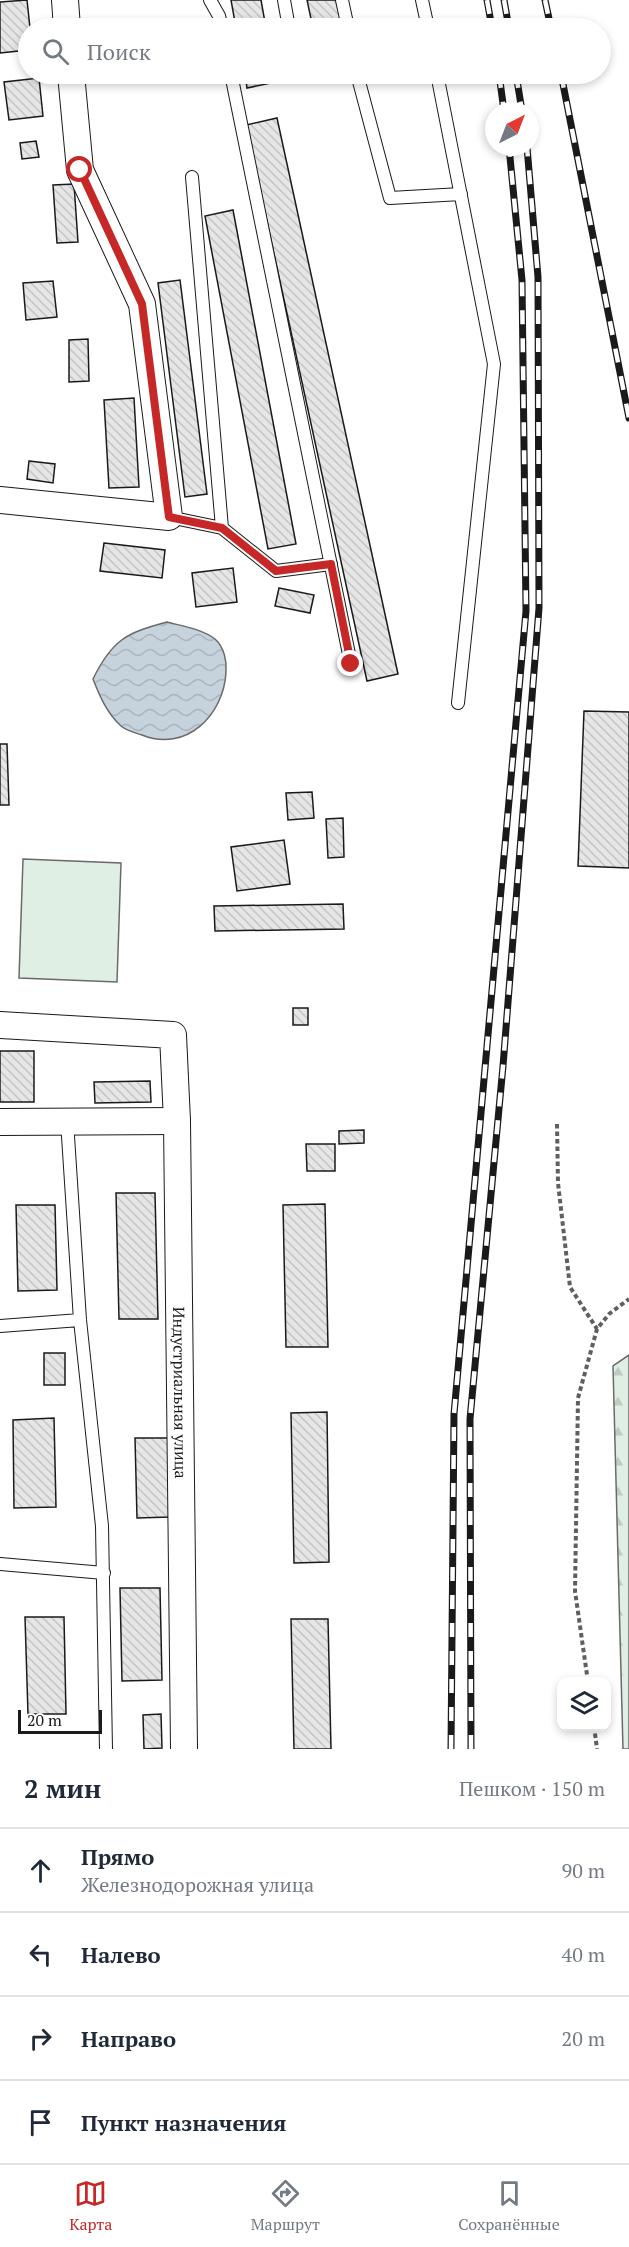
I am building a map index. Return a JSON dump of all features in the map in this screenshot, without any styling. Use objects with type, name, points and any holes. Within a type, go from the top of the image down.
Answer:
[{"type":"street","points":[[64,0],[66,18]]},
{"type":"street","points":[[0,500],[169,517],[142,304],[80,170],[72,84]]},
{"type":"street","name":"Индустриальная улица","points":[[0,1025],[173,1035],[177,1120],[184,1749]]},
{"type":"street","points":[[0,1122],[177,1120]]},
{"type":"lane","points":[[210,0],[220,18]]},
{"type":"lane","points":[[284,0],[287,18]]},
{"type":"lane","points":[[342,0],[346,18]]},
{"type":"lane","points":[[422,0],[426,18]]},
{"type":"lane","points":[[233,84],[351,664]]},
{"type":"lane","points":[[360,84],[390,198],[461,194]]},
{"type":"lane","points":[[439,84],[494,364],[458,703]]},
{"type":"lane","points":[[192,177],[222,528]]},
{"type":"lane","points":[[169,517],[222,528],[276,571],[331,564]]},
{"type":"lane","points":[[67,1121],[80,1320],[102,1526],[106,1749]]},
{"type":"lane","points":[[0,1326],[80,1320]]},
{"type":"lane","points":[[0,1564],[104,1573]]},
{"type":"path","points":[[557,1124],[558,1183],[570,1287],[597,1329]]},
{"type":"path","points":[[587,1677],[575,1591],[578,1398],[597,1329],[609,1314],[629,1299]]},
{"type":"path","points":[[595,1731],[597,1749]]},
{"type":"green space","points":[[23,859],[121,863],[117,982],[19,978]]},
{"type":"green space","points":[[629,1355],[629,1749],[623,1749],[613,1366]]},
{"type":"water","points":[[167,622],[198,630],[215,639],[224,654],[226,672],[224,688],[218,703],[200,726],[173,739],[158,739],[132,732],[121,726],[104,704],[93,679],[107,655],[122,640],[141,630]]},
{"type":"building","points":[[27,0],[29,18],[18,18],[18,51],[0,53],[0,2]]},
{"type":"building","points":[[231,0],[261,0],[264,18],[234,18]]},
{"type":"building","points":[[307,0],[338,0],[342,18],[311,18]]},
{"type":"building","points":[[18,80],[18,84],[40,84],[43,116],[9,120],[4,82]]},
{"type":"building","points":[[246,84],[266,84],[247,88]]},
{"type":"building","points":[[277,118],[398,674],[367,681],[246,125]]},
{"type":"building","points":[[36,141],[39,157],[22,159],[20,143]]},
{"type":"building","points":[[74,184],[78,242],[57,243],[53,185]]},
{"type":"building","points":[[233,210],[296,544],[268,549],[205,216]]},
{"type":"building","points":[[180,280],[207,494],[185,497],[158,283]]},
{"type":"building","points":[[53,281],[57,317],[26,320],[23,283]]},
{"type":"building","points":[[88,339],[89,381],[69,382],[69,340]]},
{"type":"building","points":[[134,398],[139,487],[109,488],[104,400]]},
{"type":"building","points":[[29,461],[55,464],[53,483],[27,479]]},
{"type":"building","points":[[104,543],[165,550],[162,578],[100,571]]},
{"type":"building","points":[[233,568],[237,602],[196,607],[192,573]]},
{"type":"building","points":[[279,588],[314,595],[310,613],[275,606]]},
{"type":"building","points":[[584,711],[629,712],[629,868],[578,866]]},
{"type":"building","points":[[0,744],[7,744],[9,805],[0,805]]},
{"type":"building","points":[[312,792],[314,818],[288,820],[286,793]]},
{"type":"building","points":[[343,818],[344,857],[328,858],[326,819]]},
{"type":"building","points":[[284,840],[290,884],[237,891],[231,847]]},
{"type":"building","points":[[343,904],[344,929],[215,931],[214,906]]},
{"type":"building","points":[[293,1008],[308,1008],[308,1025],[293,1025]]},
{"type":"building","points":[[0,1051],[34,1051],[34,1102],[0,1102]]},
{"type":"building","points":[[150,1081],[151,1102],[95,1103],[94,1082]]},
{"type":"building","points":[[364,1130],[364,1143],[339,1144],[339,1131]]},
{"type":"building","points":[[306,1144],[335,1144],[335,1171],[307,1171]]},
{"type":"building","points":[[116,1193],[155,1193],[158,1319],[119,1319]]},
{"type":"building","points":[[325,1204],[328,1347],[286,1347],[283,1205]]},
{"type":"building","points":[[16,1205],[55,1205],[57,1290],[18,1291]]},
{"type":"building","points":[[44,1353],[65,1353],[65,1385],[44,1385]]},
{"type":"building","points":[[327,1412],[329,1562],[294,1563],[291,1413]]},
{"type":"building","points":[[54,1418],[56,1507],[14,1508],[13,1420]]},
{"type":"building","points":[[135,1438],[168,1438],[170,1517],[137,1518]]},
{"type":"building","points":[[120,1588],[160,1588],[162,1680],[122,1681]]},
{"type":"building","points":[[25,1617],[64,1617],[66,1714],[28,1714]]},
{"type":"building","points":[[291,1619],[328,1619],[331,1749],[294,1749]]},
{"type":"building","points":[[161,1714],[162,1748],[144,1749],[143,1715]]},
{"type":"railway","points":[[487,0],[490,18]]},
{"type":"railway","points":[[504,0],[507,18]]},
{"type":"railway","points":[[545,0],[549,18]]},
{"type":"railway","points":[[500,84],[503,102]]},
{"type":"railway","points":[[518,84],[521,102]]},
{"type":"railway","points":[[563,84],[629,418]]},
{"type":"railway","points":[[451,1749],[454,1414],[526,611],[522,280],[510,156]]},
{"type":"railway","points":[[471,1749],[470,1419],[503,1066],[539,608],[538,277],[528,156]]},
{"type":"route","points":[[80,170],[142,304],[169,517],[222,528],[276,571],[331,564],[351,664]]}]
